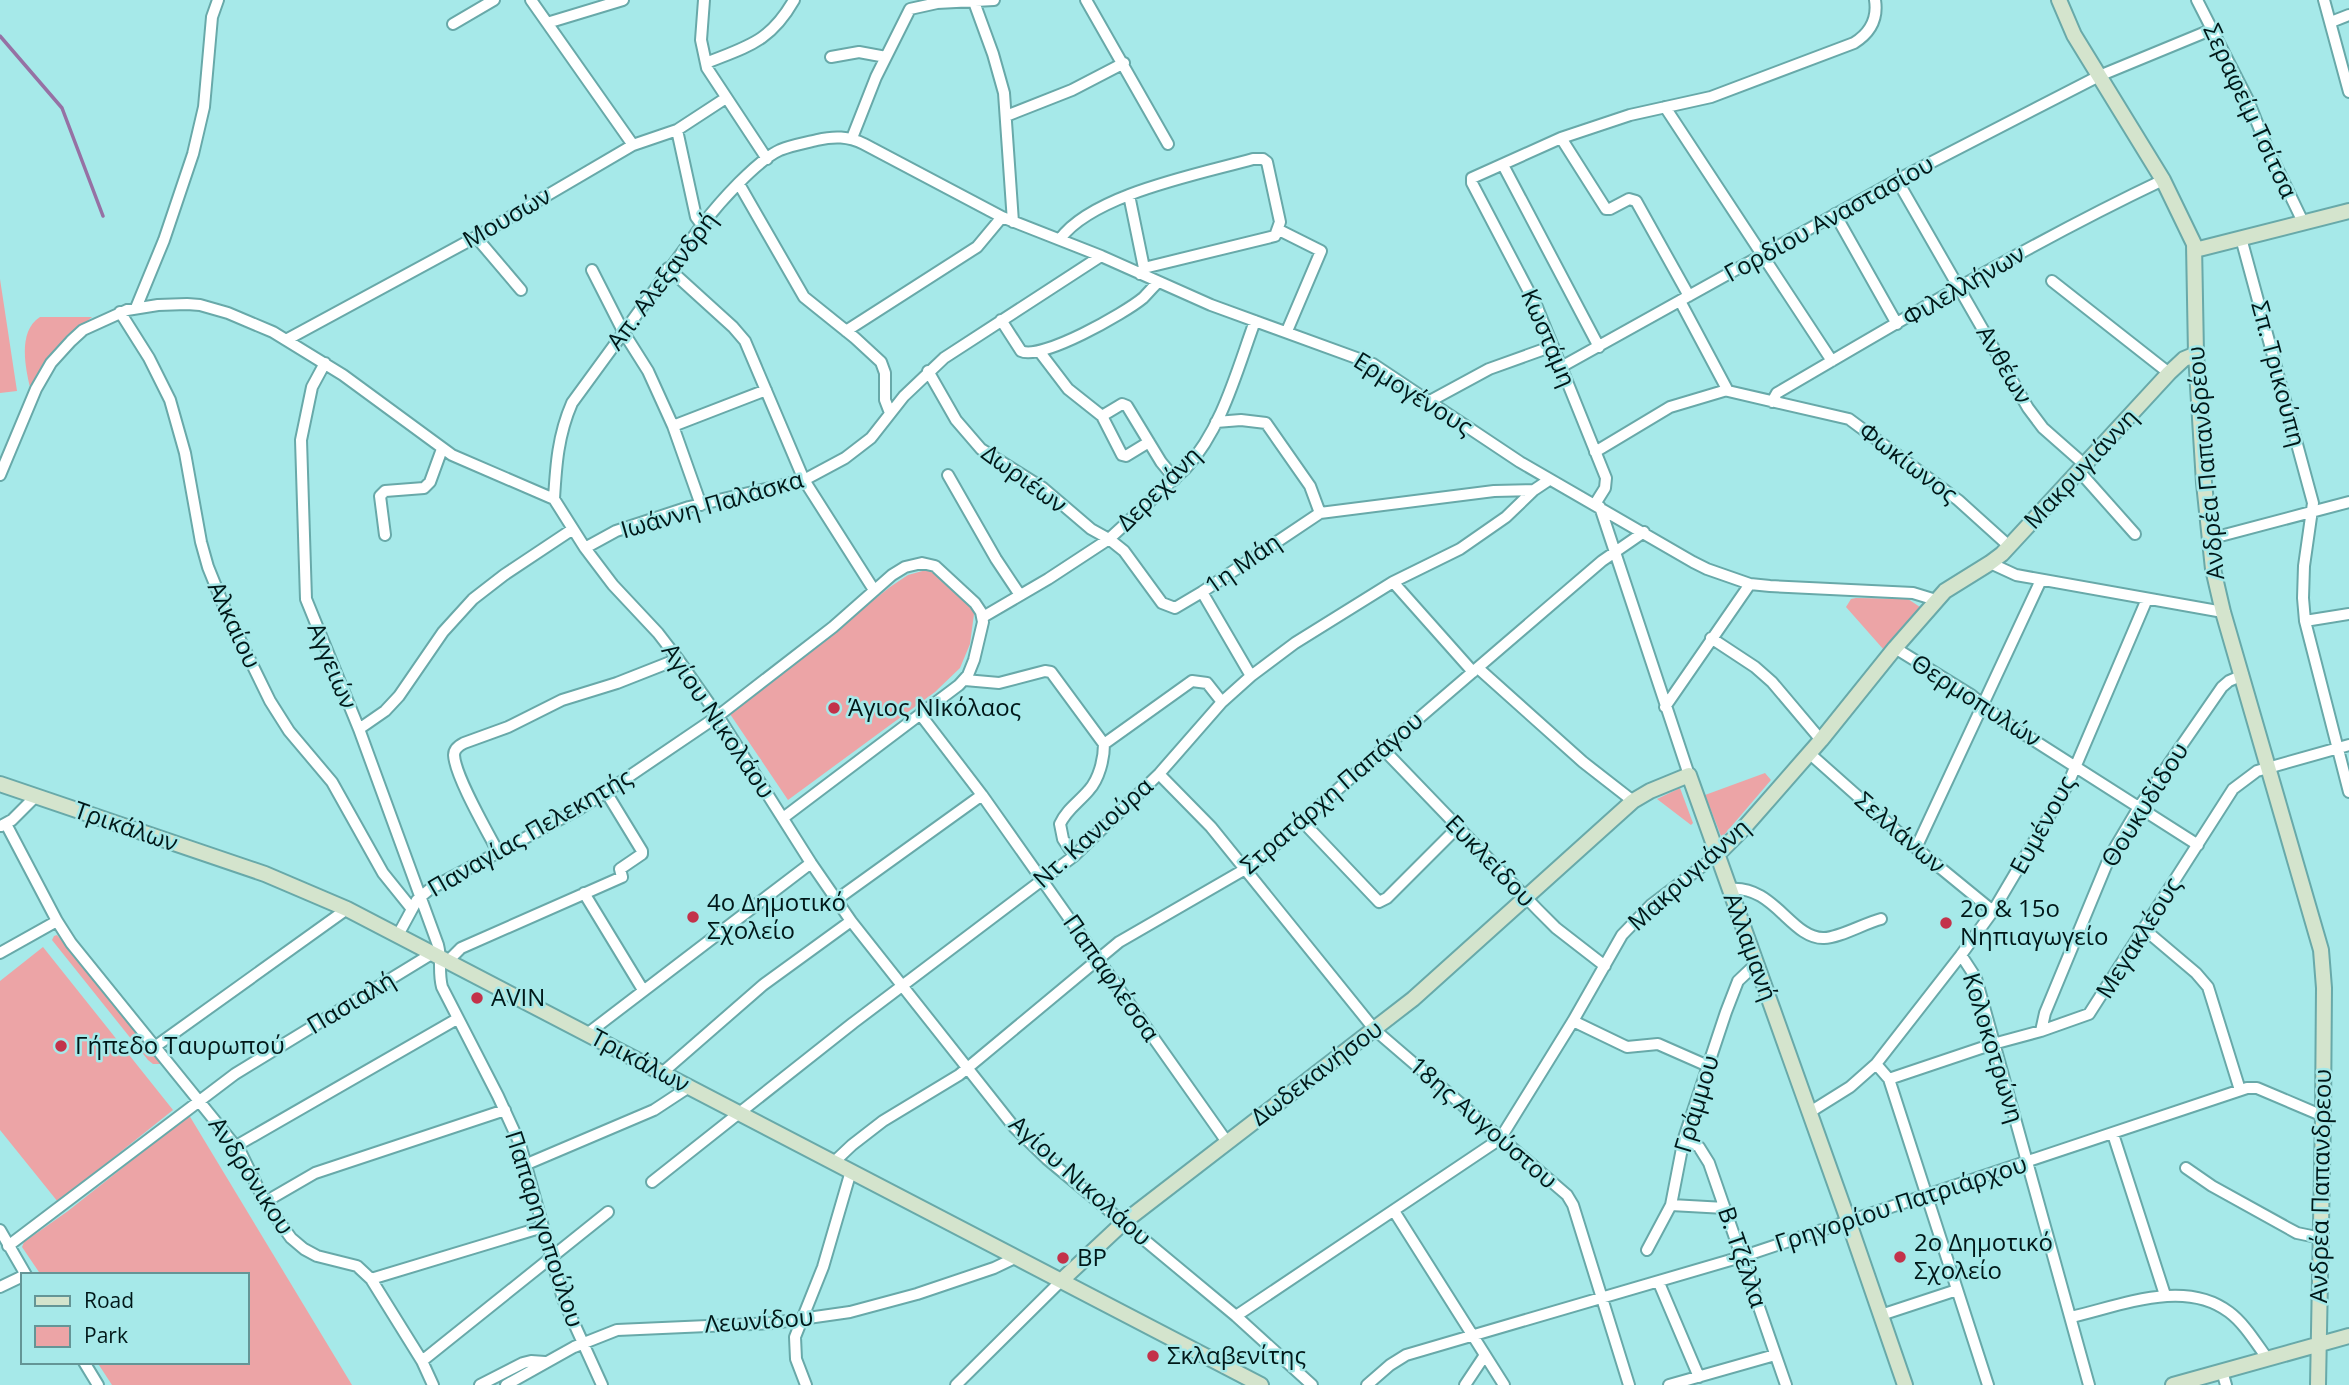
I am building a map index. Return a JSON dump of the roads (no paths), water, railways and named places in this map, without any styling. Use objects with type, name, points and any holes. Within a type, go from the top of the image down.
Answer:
[{"type":"main road","name":"Ανδρέα Παπανδρέου","points":[[2059,0],[2074,35],[2163,180],[2189,230],[2195,250],[2196,354],[2213,569],[2223,612],[2318,934],[2323,988]]},
{"type":"main road","points":[[2195,250],[2349,211]]},
{"type":"main road","name":"Μακρυγιάννη","points":[[1717,855],[1821,740],[1936,600],[1955,583],[1990,563],[2009,547],[2169,373],[2184,359],[2196,354]]},
{"type":"main road","name":"Δωδεκανήσου","points":[[1062,1280],[1124,1222],[1375,1030],[1633,802],[1645,793],[1689,775]]},
{"type":"main road","name":"Αλλαμανή","points":[[1689,775],[1905,1385]]},
{"type":"main road","name":"Τρικάλων","points":[[0,784],[265,874],[347,909],[1261,1385]]},
{"type":"main road","name":"Ανδρέα Παπανδρεου","points":[[2318,1385],[2323,988]]},
{"type":"main road","points":[[2173,1385],[2224,1378],[2267,1358],[2349,1336]]},
{"type":"street","points":[[136,308],[164,240],[193,154],[204,107],[212,16],[218,0]]},
{"type":"street","points":[[453,24],[494,0]]},
{"type":"street","points":[[531,0],[633,145]]},
{"type":"street","points":[[547,23],[623,0]]},
{"type":"street","points":[[704,0],[701,40],[706,63],[767,159]]},
{"type":"street","points":[[706,63],[764,38],[782,20],[794,0]]},
{"type":"street","points":[[852,138],[903,19],[912,8],[948,2],[994,0]]},
{"type":"street","points":[[1086,0],[1168,144]]},
{"type":"street","points":[[1599,347],[1503,164],[1561,138],[1630,115],[1711,97],[1854,43],[1870,29],[1877,9],[1875,0]]},
{"type":"street","name":"Σεραφείμ Τσίτσα","points":[[2197,0],[2248,100],[2303,222]]},
{"type":"street","points":[[2324,0],[2349,92]]},
{"type":"street","points":[[974,2],[1000,79],[1006,116],[1013,222]]},
{"type":"street","points":[[2331,22],[2349,15]]},
{"type":"street","name":"Γορδίου Αναστασίου","points":[[1561,367],[1898,180],[2099,76],[2213,29]]},
{"type":"street","points":[[831,57],[859,52],[886,57]]},
{"type":"street","points":[[1006,116],[1072,90],[1124,63]]},
{"type":"street","name":"Μουσών","points":[[286,340],[476,237],[633,145],[677,130],[726,98]]},
{"type":"street","points":[[1665,107],[1832,361]]},
{"type":"street","points":[[677,130],[696,217],[702,225]]},
{"type":"street","name":"Απ. Αλεξανδρή","points":[[554,499],[558,446],[566,416],[579,391],[702,225],[739,184],[781,150],[833,136],[852,138]]},
{"type":"street","name":"Ερμογένους","points":[[852,138],[1002,218],[1142,271],[1158,282],[1255,321],[1373,364],[1549,480],[1707,569],[1750,584],[1913,593],[1936,600]]},
{"type":"street","points":[[1561,138],[1606,209],[1629,199],[1636,201],[1727,390],[1670,407],[1595,452]]},
{"type":"street","points":[[1060,239],[1074,225],[1129,195],[1254,159],[1263,159],[1268,167],[1280,222],[1279,230],[1275,236],[1268,239],[1142,271],[1129,195]]},
{"type":"street","name":"Κωστάμη","points":[[1503,164],[1472,178],[1472,183],[1537,307],[1607,482],[1598,506]]},
{"type":"street","name":"Ανθέων","points":[[1898,180],[2033,416],[2082,468],[2135,534]]},
{"type":"street","name":"Φιλελλήνων","points":[[1772,402],[1777,393],[1959,288],[2086,217],[2163,180]]},
{"type":"street","points":[[739,184],[801,294],[883,365],[886,373],[885,400],[891,414]]},
{"type":"street","points":[[1835,214],[1897,324]]},
{"type":"street","points":[[846,331],[977,247],[1002,218]]},
{"type":"street","points":[[1279,230],[1321,251],[1287,331]]},
{"type":"street","points":[[476,237],[520,290]]},
{"type":"street","name":"Σπ. Τρικούπη","points":[[2241,238],[2313,511]]},
{"type":"street","name":"Ιωάννη Παλάσκα","points":[[585,548],[616,531],[701,505],[804,480],[859,448],[928,371],[952,352],[1101,256]]},
{"type":"street","points":[[668,268],[743,337],[804,480],[874,590],[905,567],[919,563],[928,564],[942,570],[975,603],[982,617],[974,660],[964,680],[783,818]]},
{"type":"street","points":[[592,270],[624,333],[648,370],[673,426],[701,505]]},
{"type":"street","points":[[2052,281],[2169,373]]},
{"type":"street","points":[[1001,320],[1022,352],[1030,354],[1075,337],[1116,316],[1143,297],[1158,282]]},
{"type":"street","points":[[0,475],[29,403],[51,363],[83,330],[120,312],[136,308],[200,305],[228,313],[286,340],[325,363],[442,449],[473,466],[554,499]]},
{"type":"street","name":"Αλκαίου","points":[[120,312],[149,358],[170,400],[185,453],[208,567],[225,609],[270,701],[289,731],[332,782],[383,873],[411,908]]},
{"type":"street","name":"Δερεχάνη","points":[[1109,540],[1196,456],[1216,422],[1255,321]]},
{"type":"street","points":[[1430,401],[1489,369],[1553,346]]},
{"type":"street","points":[[1039,351],[1068,389],[1102,416],[1122,455],[1126,456],[1149,442]]},
{"type":"street","name":"Αγγειών","points":[[325,363],[313,387],[301,440],[304,592],[308,609],[359,729],[441,958]]},
{"type":"street","name":"Δωριέων","points":[[928,371],[956,420],[981,449],[1043,488],[1091,529],[1109,540]]},
{"type":"street","points":[[673,426],[766,390]]},
{"type":"street","name":"Φωκίωνος","points":[[1727,390],[1734,394],[1838,416],[1853,422],[1958,500],[2009,547]]},
{"type":"street","points":[[1102,416],[1122,404],[1127,406],[1174,479]]},
{"type":"street","points":[[1216,422],[1241,420],[1266,423],[1310,486],[1320,513]]},
{"type":"street","points":[[385,535],[380,496],[385,491],[424,488],[430,482],[442,449]]},
{"type":"street","points":[[948,475],[1020,595]]},
{"type":"street","points":[[1535,490],[1549,480]]},
{"type":"street","name":"1η Μάη","points":[[1109,540],[1124,551],[1166,606],[1178,607],[1320,513],[1494,491],[1535,490]]},
{"type":"street","name":"Ντ. Κανιούρα","points":[[652,1182],[902,986],[1074,856],[1159,774],[1222,702],[1251,676],[1295,643],[1393,582],[1460,549],[1506,517],[1535,490]]},
{"type":"street","name":"Αγίου Νικολάου","points":[[554,499],[585,548],[613,585],[658,633],[678,659],[851,921],[1020,1134],[1236,1316],[1312,1385]]},
{"type":"street","points":[[2209,539],[2349,502]]},
{"type":"street","name":"Αλλαμανή","points":[[1598,506],[1689,775]]},
{"type":"street","points":[[2313,511],[2304,566],[2305,621],[2343,747],[2349,792]]},
{"type":"street","points":[[359,729],[385,711],[399,696],[443,632],[472,599],[573,529]]},
{"type":"street","name":"Στρατάρχη Παπάγου","points":[[834,1162],[883,1121],[968,1068],[1097,958],[1136,931],[1246,870],[1475,670],[1614,552],[1644,532]]},
{"type":"street","points":[[982,617],[1109,540]]},
{"type":"street","points":[[1990,563],[2016,575],[2223,612]]},
{"type":"street","points":[[1916,848],[2041,580]]},
{"type":"street","points":[[1393,582],[1475,670],[1633,802]]},
{"type":"street","points":[[1665,707],[1750,584]]},
{"type":"street","name":"Παναγίας Πελεκητής","points":[[398,935],[411,908],[420,897],[440,882],[606,792],[718,716],[833,627],[874,590]]},
{"type":"street","points":[[1202,592],[1251,676]]},
{"type":"street","name":"Ευμένους","points":[[1810,1112],[1850,1087],[1876,1064],[1993,911],[2062,794],[2147,599]]},
{"type":"street","points":[[2305,621],[2349,614]]},
{"type":"street","points":[[1711,638],[1772,681],[1821,740]]},
{"type":"street","name":"Θερμοπυλών","points":[[1895,648],[2197,845]]},
{"type":"street","points":[[498,852],[462,778],[454,754],[455,749],[530,717],[562,700],[617,683],[678,659]]},
{"type":"street","points":[[964,680],[999,683],[1045,671],[1051,672],[1104,744],[1104,756],[1094,783],[1067,812],[1060,824],[1063,839],[1074,856]]},
{"type":"street","name":"Θουκυδίδου","points":[[2041,1031],[2045,1013],[2105,866],[2139,807],[2222,687],[2243,675]]},
{"type":"street","points":[[1104,744],[1192,681],[1207,683],[1222,702]]},
{"type":"street","name":"Παπαφλέσσα","points":[[920,714],[982,795],[1227,1142]]},
{"type":"street","name":"Μεγακλέους","points":[[1889,1079],[2089,1014],[2230,792],[2249,776],[2269,767],[2343,747]]},
{"type":"street","name":"Ευκλείδου","points":[[1383,749],[1556,928],[1605,965]]},
{"type":"street","name":"Σελλάνων","points":[[1809,753],[1916,848],[1993,911]]},
{"type":"street","name":"18ης Αυγούστου","points":[[1159,774],[1199,814],[1375,1030],[1569,1198],[1629,1385]]},
{"type":"street","name":"Πασιαλή","points":[[8,1246],[235,1074],[441,958],[622,877],[620,870],[642,854],[606,792]]},
{"type":"street","points":[[836,900],[982,795]]},
{"type":"street","points":[[3,825],[36,796]]},
{"type":"street","points":[[1302,821],[1379,902],[1387,898],[1458,827]]},
{"type":"street","name":"Ανδρόνικου","points":[[3,825],[57,921],[81,957],[236,1146],[250,1168],[265,1202],[291,1238],[317,1256],[352,1264],[370,1279],[422,1361],[433,1385]]},
{"type":"street","name":"Μακρυγιάννη","points":[[1236,1316],[1500,1139],[1618,942],[1634,921],[1717,855]]},
{"type":"street","points":[[587,1034],[811,863]]},
{"type":"street","points":[[1729,890],[1744,890],[1762,895],[1807,933],[1820,938],[1881,919]]},
{"type":"street","points":[[584,893],[643,990]]},
{"type":"street","points":[[156,1046],[347,909]]},
{"type":"street","points":[[0,953],[57,921]]},
{"type":"street","points":[[662,1073],[746,998],[851,921]]},
{"type":"street","points":[[2144,929],[2196,973],[2208,987],[2240,1090]]},
{"type":"street","name":"Κολοκοτρώνη","points":[[1961,955],[1976,978],[2089,1385]]},
{"type":"street","name":"Παπαρηγοπούλου","points":[[441,958],[440,983],[505,1110],[527,1164],[563,1299],[601,1385]]},
{"type":"street","name":"Γράμμου","points":[[1647,1250],[1671,1205],[1684,1139],[1738,981],[1757,963]]},
{"type":"street","points":[[236,1146],[457,1019]]},
{"type":"street","points":[[1573,1021],[1624,1046],[1658,1044],[1708,1066]]},
{"type":"street","points":[[1876,1064],[1889,1079],[1988,1385]]},
{"type":"street","points":[[527,1164],[654,1110],[689,1087]]},
{"type":"street","name":"Γρηγορίου Πατριάρχου","points":[[1474,1337],[1741,1257],[2240,1090],[2257,1088],[2323,1116]]},
{"type":"street","points":[[265,1202],[314,1174],[505,1110]]},
{"type":"street","points":[[2113,1134],[2165,1296]]},
{"type":"street","name":"Β. Τζέλλα","points":[[1684,1139],[1693,1143],[1704,1154],[1786,1385]]},
{"type":"street","points":[[2186,1168],[2212,1186],[2297,1233],[2321,1238]]},
{"type":"street","points":[[806,1385],[797,1363],[794,1342],[823,1266],[851,1171]]},
{"type":"street","points":[[1671,1205],[1725,1209]]},
{"type":"street","points":[[1394,1211],[1504,1385]]},
{"type":"street","points":[[422,1361],[608,1212]]},
{"type":"street","points":[[370,1279],[543,1227]]},
{"type":"street","points":[[0,1230],[24,1273]]},
{"type":"street","name":"Λεωνίδου","points":[[506,1385],[582,1343],[624,1329],[774,1323],[850,1312],[994,1268],[1017,1257]]},
{"type":"street","points":[[0,1287],[21,1277]]},
{"type":"street","name":"Δωδεκανήσου","points":[[956,1385],[1062,1280]]},
{"type":"street","points":[[1659,1283],[1699,1377]]},
{"type":"street","points":[[1881,1315],[1957,1290]]},
{"type":"street","points":[[2071,1317],[2165,1296],[2179,1294],[2198,1297],[2227,1310],[2267,1358]]},
{"type":"street","points":[[1367,1385],[1390,1364],[1406,1355],[1474,1337]]},
{"type":"street","points":[[1465,1385],[1485,1355]]},
{"type":"street","points":[[1670,1385],[1775,1355]]},
{"type":"street","points":[[480,1385],[523,1363],[546,1362]]},
{"type":"street","points":[[85,1364],[98,1385]]},
{"type":"waterway","points":[[0,36],[62,108],[103,216]]},
{"type":"place","name":"Άγιος ΝΙκόλαος","points":[[834,708]]},
{"type":"place","name":"4ο Δημοτικό Σχολείο","points":[[693,917]]},
{"type":"place","name":"2ο & 15ο Νηπιαγωγείο","points":[[1946,923]]},
{"type":"place","name":"AVIN","points":[[477,998]]},
{"type":"place","name":"Γήπεδο Ταυρωπού","points":[[61,1046]]},
{"type":"place","name":"2ο Δημοτικό Σχολείο","points":[[1900,1257]]},
{"type":"place","name":"BP","points":[[1063,1258]]},
{"type":"place","name":"Σκλαβενίτης","points":[[1153,1356]]}]
